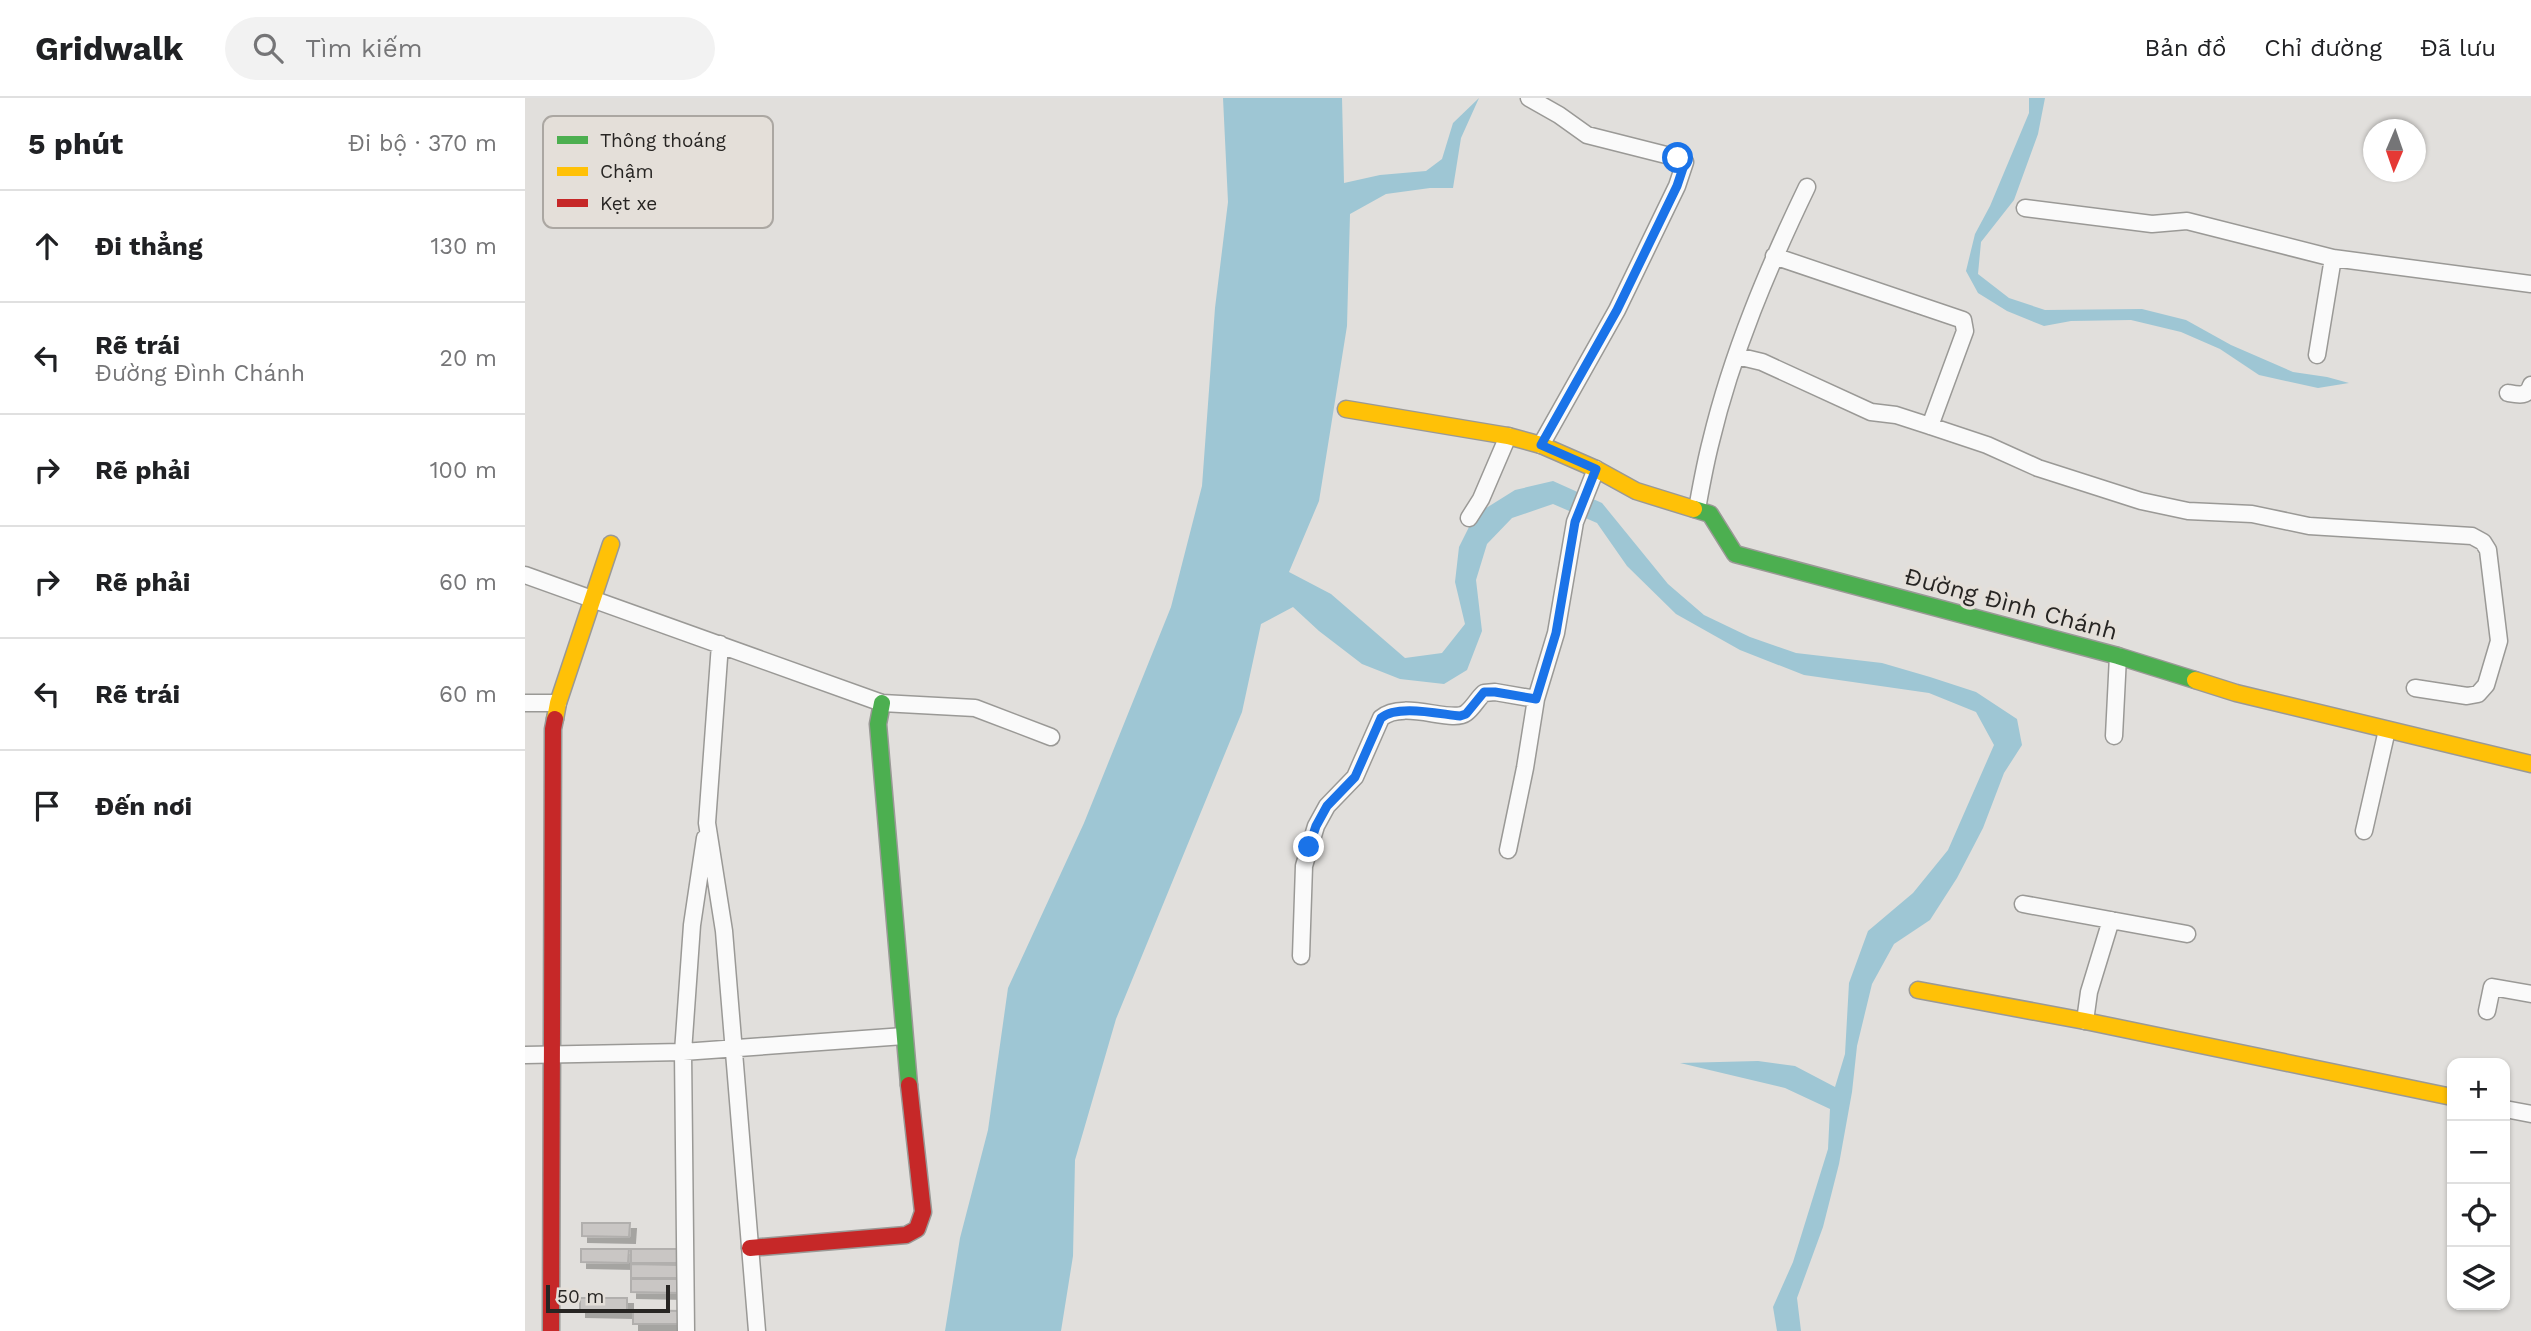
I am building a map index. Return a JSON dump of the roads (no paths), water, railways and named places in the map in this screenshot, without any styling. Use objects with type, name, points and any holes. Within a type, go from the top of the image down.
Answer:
[{"type":"street","points":[[1529,98],[1559,114],[1587,135],[1685,162],[1677,186],[1617,310],[1541,445]]},
{"type":"street","points":[[1697,509],[1711,440],[1737,356],[1774,256],[1807,187]]},
{"type":"street","points":[[2025,208],[2152,224],[2187,221],[2333,258],[2531,284]]},
{"type":"street","points":[[1774,256],[1963,320],[1965,331],[1930,426]]},
{"type":"street","points":[[2317,355],[2333,258]]},
{"type":"street","points":[[1737,356],[1762,362],[1871,412],[1896,415],[1930,426],[1987,445],[2038,468],[2141,501],[2176,508],[2252,514],[2309,526],[2472,536],[2483,542],[2488,550],[2499,641],[2486,685],[2478,694],[2467,696],[2415,688]]},
{"type":"street","points":[[2508,393],[2524,395],[2531,385]]},
{"type":"street","name":"Đường Đình Chánh","points":[[1346,409],[1508,436],[1541,445],[1596,469],[1636,491],[1710,513],[1735,554],[2118,656],[2236,693],[2531,764]]},
{"type":"street","points":[[1469,518],[1481,499],[1508,436]]},
{"type":"street","points":[[1508,850],[1536,699],[1556,633],[1578,516],[1596,469]]},
{"type":"street","points":[[551,1331],[553,729],[558,703],[611,544]]},
{"type":"street","points":[[525,575],[882,703],[975,708],[1051,737]]},
{"type":"street","points":[[685,1331],[683,1052],[692,925],[707,823],[720,644]]},
{"type":"street","points":[[2114,736],[2118,656]]},
{"type":"street","points":[[1301,956],[1304,866],[1316,826],[1333,798],[1355,777],[1381,718],[1387,712],[1413,711],[1460,716],[1466,714],[1484,692],[1536,699]]},
{"type":"street","points":[[525,703],[558,703]]},
{"type":"street","points":[[750,1248],[906,1235],[917,1229],[923,1212],[904,1036],[878,724],[882,703]]},
{"type":"street","points":[[2364,831],[2387,730]]},
{"type":"street","points":[[707,823],[724,931],[757,1331]]},
{"type":"street","points":[[2023,904],[2187,934]]},
{"type":"street","points":[[2085,1021],[2089,992],[2111,920]]},
{"type":"street","points":[[2487,1012],[2492,987],[2531,994]]},
{"type":"street","points":[[1918,990],[2085,1021],[2447,1096]]},
{"type":"street","points":[[525,1055],[683,1052],[904,1036]]},
{"type":"street","points":[[2510,1109],[2531,1114]]},
{"type":"water","points":[[1223,98],[1342,98],[1344,183],[1380,175],[1426,171],[1442,159],[1453,123],[1479,98],[1461,138],[1453,188],[1386,194],[1350,214],[1347,326],[1319,501],[1289,572],[1331,594],[1405,658],[1442,653],[1465,624],[1455,582],[1459,547],[1475,515],[1515,490],[1553,481],[1602,503],[1668,584],[1704,615],[1750,637],[1796,653],[1882,663],[1976,692],[2017,719],[2022,745],[2004,773],[1983,828],[1957,878],[1930,920],[1894,944],[1872,984],[1857,1046],[1839,1164],[1823,1227],[1797,1298],[1801,1331],[1777,1331],[1773,1307],[1793,1262],[1828,1149],[1830,1109],[1785,1088],[1680,1063],[1758,1061],[1795,1066],[1835,1087],[1845,1054],[1849,983],[1868,931],[1913,893],[1948,850],[1994,745],[1976,712],[1929,693],[1804,675],[1740,650],[1676,614],[1627,566],[1597,523],[1553,504],[1512,518],[1487,544],[1476,580],[1482,631],[1467,670],[1444,684],[1400,679],[1362,664],[1293,607],[1261,624],[1242,712],[1116,1019],[1075,1160],[1073,1256],[1061,1331],[945,1331],[960,1238],[988,1130],[1008,988],[1084,823],[1171,607],[1202,486],[1215,308],[1228,202]]},
{"type":"water","points":[[2029,98],[2045,98],[2038,134],[2014,200],[1981,242],[1978,274],[2009,298],[2045,310],[2142,309],[2186,320],[2231,345],[2293,372],[2349,383],[2318,388],[2259,375],[2220,349],[2181,332],[2131,320],[2071,321],[2044,326],[2007,311],[1978,293],[1966,271],[1975,234],[1990,206],[2029,113]]}]
